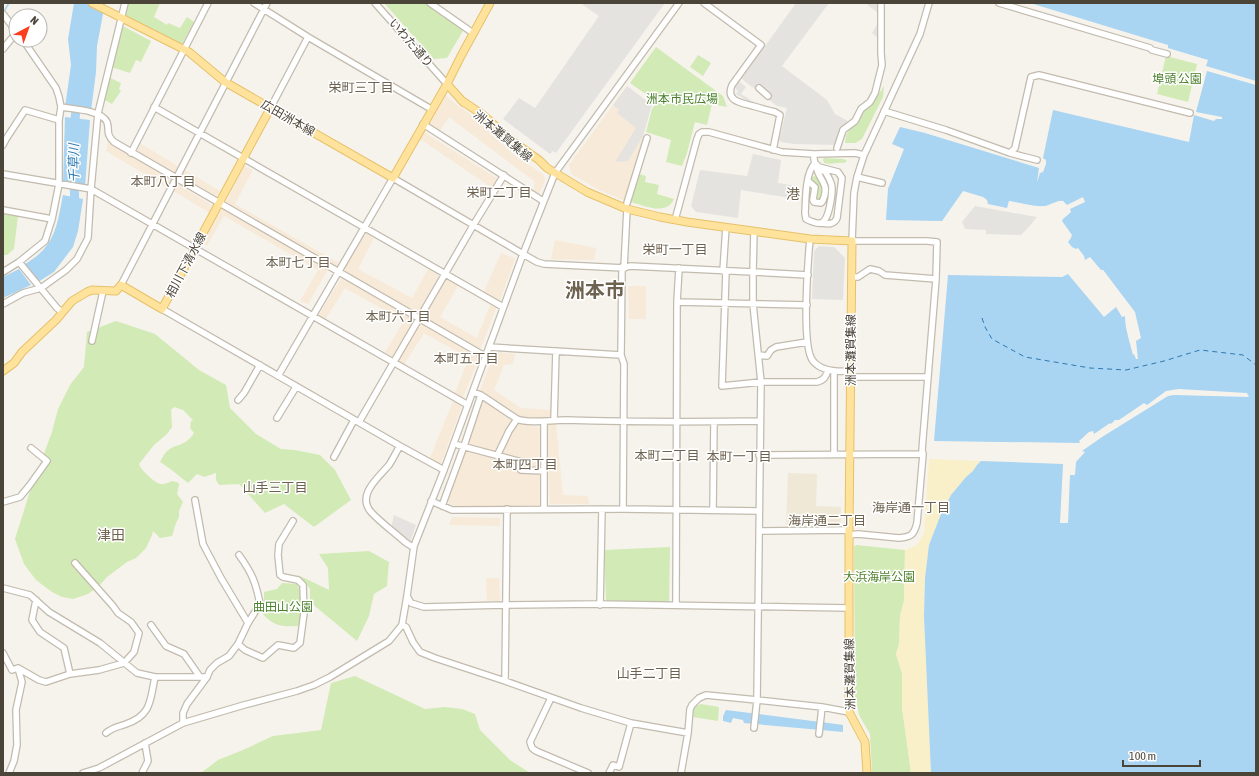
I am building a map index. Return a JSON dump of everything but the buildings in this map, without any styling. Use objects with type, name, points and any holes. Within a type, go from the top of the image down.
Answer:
[{"type":"main road","name":"広田洲本線","points":[[92,3],[184,49],[225,82],[393,178]]},
{"type":"main road","points":[[393,178],[431,109],[447,84],[490,3]]},
{"type":"main road","name":"洲本灘賀集線","points":[[447,84],[461,100],[539,160],[547,168],[588,192],[627,206],[675,220],[810,239],[852,240],[849,712],[865,742],[867,773]]},
{"type":"main road","name":"相川下清水線","points":[[121,285],[162,309],[271,107]]},
{"type":"main road","points":[[3,371],[14,363],[22,352],[56,320],[72,301],[92,290],[116,292],[121,285]]},
{"type":"street","points":[[3,304],[23,293],[41,288],[66,270],[77,258],[88,238],[90,189],[98,113],[120,17],[125,3]]},
{"type":"street","points":[[131,153],[208,3]]},
{"type":"street","points":[[254,3],[265,6],[308,37],[431,109]]},
{"type":"street","name":"いわた通り","points":[[375,3],[447,84]]},
{"type":"street","points":[[430,3],[473,33]]},
{"type":"street","points":[[83,773],[99,768],[183,723],[314,685],[330,677],[388,641],[402,625],[414,546],[444,470],[523,254],[555,173],[679,3]]},
{"type":"street","points":[[704,3],[761,44],[730,90],[732,97],[739,103],[775,112],[780,115],[773,150]]},
{"type":"street","points":[[837,148],[843,130],[855,121],[861,109],[870,102],[875,93],[882,65],[881,3]]},
{"type":"street","points":[[759,530],[849,532],[899,538],[905,538],[912,535],[915,531],[923,454],[922,450],[938,242],[852,240],[854,193],[864,154],[920,34],[929,3]]},
{"type":"street","points":[[999,3],[1167,54]]},
{"type":"street","points":[[121,285],[198,133],[265,6]]},
{"type":"street","points":[[271,107],[308,37]]},
{"type":"street","points":[[3,272],[20,262],[45,241],[52,219],[59,184],[59,120],[61,107],[59,98],[56,88],[28,48]]},
{"type":"street","points":[[1010,154],[1014,148],[1031,77],[1039,75],[1190,113]]},
{"type":"street","points":[[759,88],[768,96]]},
{"type":"street","points":[[61,107],[98,113],[107,122],[109,137],[131,153],[481,354]]},
{"type":"street","points":[[154,107],[503,307]]},
{"type":"street","points":[[3,145],[4,138],[25,110],[59,120]]},
{"type":"street","points":[[884,111],[946,130],[1010,154],[1037,160]]},
{"type":"street","points":[[423,124],[544,201]]},
{"type":"street","points":[[675,220],[697,139],[699,134],[702,132],[709,132],[773,150],[814,154],[864,154]]},
{"type":"street","points":[[623,509],[624,364],[621,355],[623,268],[627,206],[647,138]]},
{"type":"street","points":[[808,180],[815,186],[814,202],[821,203],[823,201],[825,187],[818,175],[813,158],[814,154]]},
{"type":"street","points":[[816,166],[838,172],[842,178],[838,218],[836,222],[832,224],[810,221],[806,219],[805,213],[808,180],[811,168],[816,166]]},
{"type":"street","points":[[816,166],[825,171],[832,188],[829,211],[827,217],[821,223]]},
{"type":"street","points":[[3,174],[90,189],[468,405]]},
{"type":"street","points":[[334,457],[394,363],[504,175]]},
{"type":"street","points":[[857,177],[882,183]]},
{"type":"street","points":[[278,376],[393,178],[537,262],[544,264],[623,268],[630,266],[679,268],[808,275]]},
{"type":"street","points":[[3,210],[52,219]]},
{"type":"street","points":[[726,227],[722,386],[761,382],[817,382],[823,380],[828,370]]},
{"type":"street","points":[[754,231],[753,304],[761,382],[759,455],[758,700],[754,728]]},
{"type":"street","points":[[810,239],[807,342],[813,362],[816,365],[828,370],[851,374],[928,377]]},
{"type":"street","points":[[20,262],[62,312]]},
{"type":"street","points":[[676,605],[677,302],[679,268]]},
{"type":"street","points":[[852,277],[858,277],[870,269],[879,271],[885,275],[936,279]]},
{"type":"street","points":[[92,341],[103,291]]},
{"type":"street","points":[[677,302],[807,305]]},
{"type":"street","points":[[162,309],[296,387],[444,470]]},
{"type":"street","points":[[759,355],[767,356],[776,346],[807,342]]},
{"type":"street","points":[[489,347],[621,355]]},
{"type":"street","points":[[554,420],[556,351]]},
{"type":"street","points":[[238,400],[244,393],[260,365]]},
{"type":"street","points":[[834,371],[834,454]]},
{"type":"street","points":[[277,418],[296,387]]},
{"type":"street","points":[[473,392],[481,395],[516,419],[522,421],[760,421]]},
{"type":"street","points":[[442,506],[481,395]]},
{"type":"street","points":[[497,456],[516,419]]},
{"type":"street","points":[[544,421],[544,509]]},
{"type":"street","points":[[713,510],[714,422]]},
{"type":"street","points":[[458,445],[522,462],[521,470],[544,471]]},
{"type":"street","points":[[400,446],[390,464],[374,482],[366,495],[366,502],[370,511],[405,542],[411,546],[414,546]]},
{"type":"street","points":[[3,502],[20,497],[47,461],[31,448]]},
{"type":"street","points":[[759,455],[923,454]]},
{"type":"street","points":[[195,500],[203,544],[248,623]]},
{"type":"street","points":[[431,502],[452,510],[623,509],[759,511]]},
{"type":"street","points":[[505,681],[507,509]]},
{"type":"street","points":[[600,604],[602,509]]},
{"type":"street","points":[[238,644],[245,650],[263,658],[278,646],[294,648],[300,643],[304,613],[303,585],[298,580],[283,578],[280,574],[278,554],[279,544],[293,521]]},
{"type":"street","points":[[183,723],[183,713],[187,704],[207,677],[210,670],[217,663],[229,656],[238,644],[248,623],[260,604],[256,583],[249,568],[239,555]]},
{"type":"street","points":[[3,653],[12,670],[18,668],[39,680],[46,682],[70,674],[99,670],[124,663],[134,652],[139,633],[131,622],[118,613],[75,563]]},
{"type":"street","points":[[3,588],[30,595],[49,612],[100,643],[137,673],[155,677],[207,677]]},
{"type":"street","points":[[407,596],[411,603],[424,607],[600,604],[849,608]]},
{"type":"street","points":[[36,600],[32,620],[40,632],[64,648],[70,674]]},
{"type":"street","points":[[151,625],[166,646],[184,654],[200,677]]},
{"type":"street","points":[[402,625],[406,627],[413,642],[420,652],[434,658],[505,681],[551,698],[631,723],[688,733]]},
{"type":"street","points":[[9,773],[14,761],[17,745],[16,710],[22,682],[18,668]]},
{"type":"street","points":[[106,733],[112,728],[134,722],[147,712],[155,677]]},
{"type":"street","points":[[681,773],[688,733],[690,709],[699,698],[706,695],[849,712]]},
{"type":"street","points":[[551,698],[530,742],[532,748],[588,773]]},
{"type":"street","points":[[819,734],[822,708]]},
{"type":"street","points":[[609,773],[613,765],[619,767],[631,723]]},
{"type":"street","points":[[142,773],[148,761],[145,743]]},
{"type":"shaded area","points":[[580,3],[665,3],[556,153],[553,151],[550,154],[503,119],[519,98],[535,108],[599,16]]},
{"type":"shaded area","points":[[796,3],[829,3],[782,66],[827,100],[835,114],[848,121],[839,130],[835,145],[794,144],[781,142],[779,140],[787,108],[777,106],[742,78]]},
{"type":"shaded area","points":[[865,3],[884,3],[883,42],[872,33],[882,16]]},
{"type":"shaded area","points":[[739,81],[746,87],[741,94],[751,100],[749,102],[736,94],[738,91],[735,88]]},
{"type":"shaded area","points":[[627,86],[652,105],[643,136],[638,163],[625,201],[599,190],[571,174],[569,165]]},
{"type":"shaded area","points":[[627,86],[652,105],[643,136],[628,161],[615,162],[636,128],[617,113],[619,110],[613,105]]},
{"type":"shaded area","points":[[445,95],[462,109],[463,108],[513,154],[544,175],[545,180],[539,195],[533,191],[535,182],[449,117],[439,132],[429,125],[429,122]]},
{"type":"shaded area","points":[[424,132],[498,179],[492,188],[420,139]]},
{"type":"shaded area","points":[[108,142],[215,207],[210,213],[106,151]]},
{"type":"shaded area","points":[[141,144],[220,191],[216,197],[136,153]]},
{"type":"shaded area","points":[[753,154],[781,160],[778,183],[797,186],[797,199],[741,190],[738,218],[696,212],[691,206],[700,170],[747,176]]},
{"type":"shaded area","points":[[244,166],[253,170],[235,204],[339,263],[336,268],[225,205]]},
{"type":"shaded area","points":[[220,206],[329,268],[308,304],[300,301],[318,270],[224,216],[207,246],[199,242]]},
{"type":"shaded area","points":[[975,206],[1037,217],[1021,235],[986,234],[986,230],[965,229],[962,222]]},
{"type":"shaded area","points":[[365,232],[374,238],[358,269],[412,298],[428,269],[439,275],[417,316],[342,272]]},
{"type":"shaded area","points":[[555,240],[596,248],[594,260],[551,259]]},
{"type":"shaded area","points":[[819,246],[834,247],[845,258],[843,300],[812,299],[814,251]]},
{"type":"shaded area","points":[[501,253],[515,259],[499,303],[483,294]]},
{"type":"shaded area","points":[[445,276],[459,284],[440,317],[477,338],[491,303],[497,306],[480,350],[421,317]]},
{"type":"shaded area","points":[[342,277],[419,320],[394,357],[385,352],[404,321],[345,288],[325,320],[318,316]]},
{"type":"shaded area","points":[[628,286],[646,286],[646,319],[629,319]]},
{"type":"shaded area","points":[[420,322],[480,356],[462,400],[454,395],[469,358],[424,333],[403,366],[396,361]]},
{"type":"shaded area","points":[[498,352],[515,354],[513,364],[504,365],[494,390],[521,408],[551,410],[550,419],[517,416],[480,391],[492,358]]},
{"type":"shaded area","points":[[479,397],[515,422],[541,428],[541,507],[454,506],[442,499]]},
{"type":"shaded area","points":[[453,401],[462,405],[441,464],[430,458]]},
{"type":"shaded area","points":[[556,424],[563,495],[588,496],[589,504],[550,504],[546,430],[547,425]]},
{"type":"shaded area","points":[[788,473],[817,474],[816,506],[841,507],[841,524],[786,525]]},
{"type":"shaded area","points":[[394,515],[416,525],[410,543],[391,528]]},
{"type":"shaded area","points":[[452,517],[500,518],[500,526],[449,525]]},
{"type":"shaded area","points":[[486,578],[499,578],[500,601],[487,601]]},
{"type":"green space","points":[[129,3],[160,3],[154,17],[167,25],[168,23],[180,28],[187,17],[194,22],[181,46],[124,19]]},
{"type":"green space","points":[[384,3],[426,3],[464,29],[447,58],[434,59]]},
{"type":"green space","points":[[121,25],[151,41],[141,62],[136,60],[130,73],[111,67]]},
{"type":"green space","name":"洲本市民広場","points":[[656,47],[723,96],[727,107],[712,104],[707,125],[695,122],[682,166],[666,162],[671,140],[646,132],[652,109],[657,102],[630,83]]},
{"type":"green space","points":[[698,55],[711,63],[703,76],[690,67]]},
{"type":"green space","name":"埠頭 公園","points":[[1166,56],[1197,64],[1188,102],[1157,94]]},
{"type":"green space","points":[[108,77],[121,83],[119,89],[121,91],[112,104],[103,99]]},
{"type":"green space","points":[[884,86],[883,97],[862,139],[855,143],[845,143],[846,135],[860,119],[866,106],[874,101]]},
{"type":"green space","points":[[824,158],[844,159],[847,161],[844,163],[827,164],[824,163]]},
{"type":"green space","points":[[639,174],[646,176],[645,182],[659,185],[657,194],[674,199],[670,204],[666,207],[655,208],[631,202]]},
{"type":"green space","points":[[814,176],[817,177],[822,188],[820,200],[816,200],[817,185],[812,180]]},
{"type":"green space","points":[[3,213],[18,216],[14,249],[7,255],[3,255]]},
{"type":"green space","points":[[116,321],[155,334],[199,370],[226,385],[230,408],[256,434],[281,449],[320,455],[335,470],[351,500],[314,527],[284,504],[265,513],[239,484],[219,485],[216,480],[216,473],[204,477],[197,474],[188,483],[160,462],[167,451],[187,441],[194,433],[190,428],[191,421],[193,420],[183,410],[174,407],[171,410],[172,427],[167,434],[154,445],[139,464],[157,483],[163,484],[173,481],[179,483],[177,494],[183,502],[172,536],[160,538],[153,531],[146,548],[136,558],[127,562],[107,577],[98,587],[88,594],[73,599],[62,597],[52,592],[36,580],[24,564],[15,539],[30,491],[52,432],[58,409],[70,385],[84,367],[87,332]]},
{"type":"green space","name":"大浜海岸公園","points":[[856,545],[905,550],[904,601],[900,616],[899,644],[896,654],[902,673],[902,707],[911,773],[872,773],[870,734],[859,715],[855,694],[854,547]]},
{"type":"green space","points":[[670,547],[669,605],[606,602],[604,550]]},
{"type":"green space","points":[[369,551],[389,562],[387,586],[374,594],[369,616],[357,641],[310,602],[310,589],[298,575],[329,590],[328,568],[319,554]]},
{"type":"green space","name":"曲田山公園","points":[[282,583],[297,584],[301,594],[302,605],[299,626],[278,625],[270,621],[262,613],[264,592],[277,589]]},
{"type":"green space","points":[[355,676],[425,709],[445,707],[462,709],[475,714],[480,730],[510,760],[530,773],[201,773],[218,760],[273,736],[321,730],[331,683]]},
{"type":"green space","points":[[701,704],[719,707],[718,721],[693,717],[694,707]]},
{"type":"sand","points":[[929,459],[981,461],[951,495],[941,514],[929,545],[925,578],[924,616],[931,773],[911,773],[902,707],[902,673],[896,654],[899,644],[900,616],[904,601],[905,550],[917,544],[924,533]]},
{"type":"water","points":[[74,3],[105,3],[97,46],[96,72],[91,111],[65,107],[71,65],[68,39]]},
{"type":"water","points":[[1030,3],[1256,3],[1256,81],[1206,66],[1208,60],[1168,48],[1168,45]]},
{"type":"water","points":[[1207,71],[1256,85],[1256,773],[931,773],[924,616],[925,578],[929,545],[941,514],[951,495],[966,477],[981,461],[1063,464],[1060,523],[1068,523],[1070,475],[1075,475],[1076,462],[1085,452],[1082,451],[1102,437],[1168,396],[1249,397],[1247,393],[1179,389],[1166,391],[1147,405],[1144,403],[1119,420],[1115,420],[1094,434],[1093,431],[1089,432],[1079,441],[1080,443],[934,441],[948,275],[1062,277],[1068,274],[1104,317],[1116,307],[1122,317],[1125,316],[1128,336],[1133,355],[1134,354],[1136,359],[1138,359],[1136,341],[1141,338],[1135,312],[1103,270],[1101,270],[1090,257],[1085,260],[1078,248],[1076,249],[1072,247],[1068,242],[1072,235],[1062,221],[1071,212],[1070,209],[1085,202],[1083,197],[1067,205],[1063,201],[1040,206],[1009,201],[1007,208],[988,204],[987,200],[983,197],[963,191],[942,221],[886,220],[888,189],[904,149],[892,144],[900,127],[925,133],[1039,168],[1037,182],[1040,173],[1043,172],[1046,164],[1046,160],[1043,158],[1053,110],[1189,142],[1194,115],[1214,121],[1216,119],[1222,119],[1222,117],[1196,112]]},
{"type":"water","points":[[65,117],[90,120],[85,187],[63,183]]},
{"type":"water","points":[[63,195],[83,199],[78,231],[73,247],[54,272],[38,282],[25,264],[43,250],[49,243],[59,216]]},
{"type":"water","points":[[19,269],[31,285],[3,298],[3,277]]},
{"type":"water","points":[[726,710],[843,725],[843,732],[744,723],[743,720],[733,718],[731,723],[723,721],[723,716]]},
{"type":"pier","points":[[1028,3],[1168,46],[1167,50],[1166,47],[1029,5]]},
{"type":"pier","points":[[1009,201],[1037,207],[1047,206],[1063,201],[1066,206],[1061,202],[1037,209],[1010,203],[1008,208]]},
{"type":"pier","points":[[1090,258],[1101,271],[1103,270],[1134,312],[1140,338],[1135,339],[1139,337],[1133,313],[1102,272],[1100,272],[1089,260],[1085,262]]},
{"type":"waterway","points":[[3,13],[9,3]]},
{"type":"waterway","name":"千草川","points":[[74,129],[77,100]]},
{"type":"waterway","name":"千草川","points":[[74,178],[75,209]]},
{"type":"ferry route","points":[[982,318],[992,339],[1025,357],[1090,368],[1126,370],[1164,361],[1200,350],[1243,355],[1256,365]]},
{"type":"district","name":"栄町三丁目","points":[[361,87]]},
{"type":"district","name":"本町八丁目","points":[[163,181]]},
{"type":"district","name":"栄町二丁目","points":[[499,192]]},
{"type":"district","name":"港","points":[[793,194]]},
{"type":"district","name":"栄町一丁目","points":[[675,249]]},
{"type":"district","name":"本町七丁目","points":[[298,262]]},
{"type":"district","name":"洲本市","points":[[595,289]]},
{"type":"district","name":"本町六丁目","points":[[398,316]]},
{"type":"district","name":"本町五丁目","points":[[466,358]]},
{"type":"district","name":"本町二丁目","points":[[667,455]]},
{"type":"district","name":"本町一丁目","points":[[739,456]]},
{"type":"district","name":"本町四丁目","points":[[525,464]]},
{"type":"district","name":"山手三丁目","points":[[275,487]]},
{"type":"district","name":"海岸通一丁目","points":[[911,507]]},
{"type":"district","name":"海岸通二丁目","points":[[827,520]]},
{"type":"district","name":"津田","points":[[111,535]]},
{"type":"district","name":"山手二丁目","points":[[649,673]]}]
